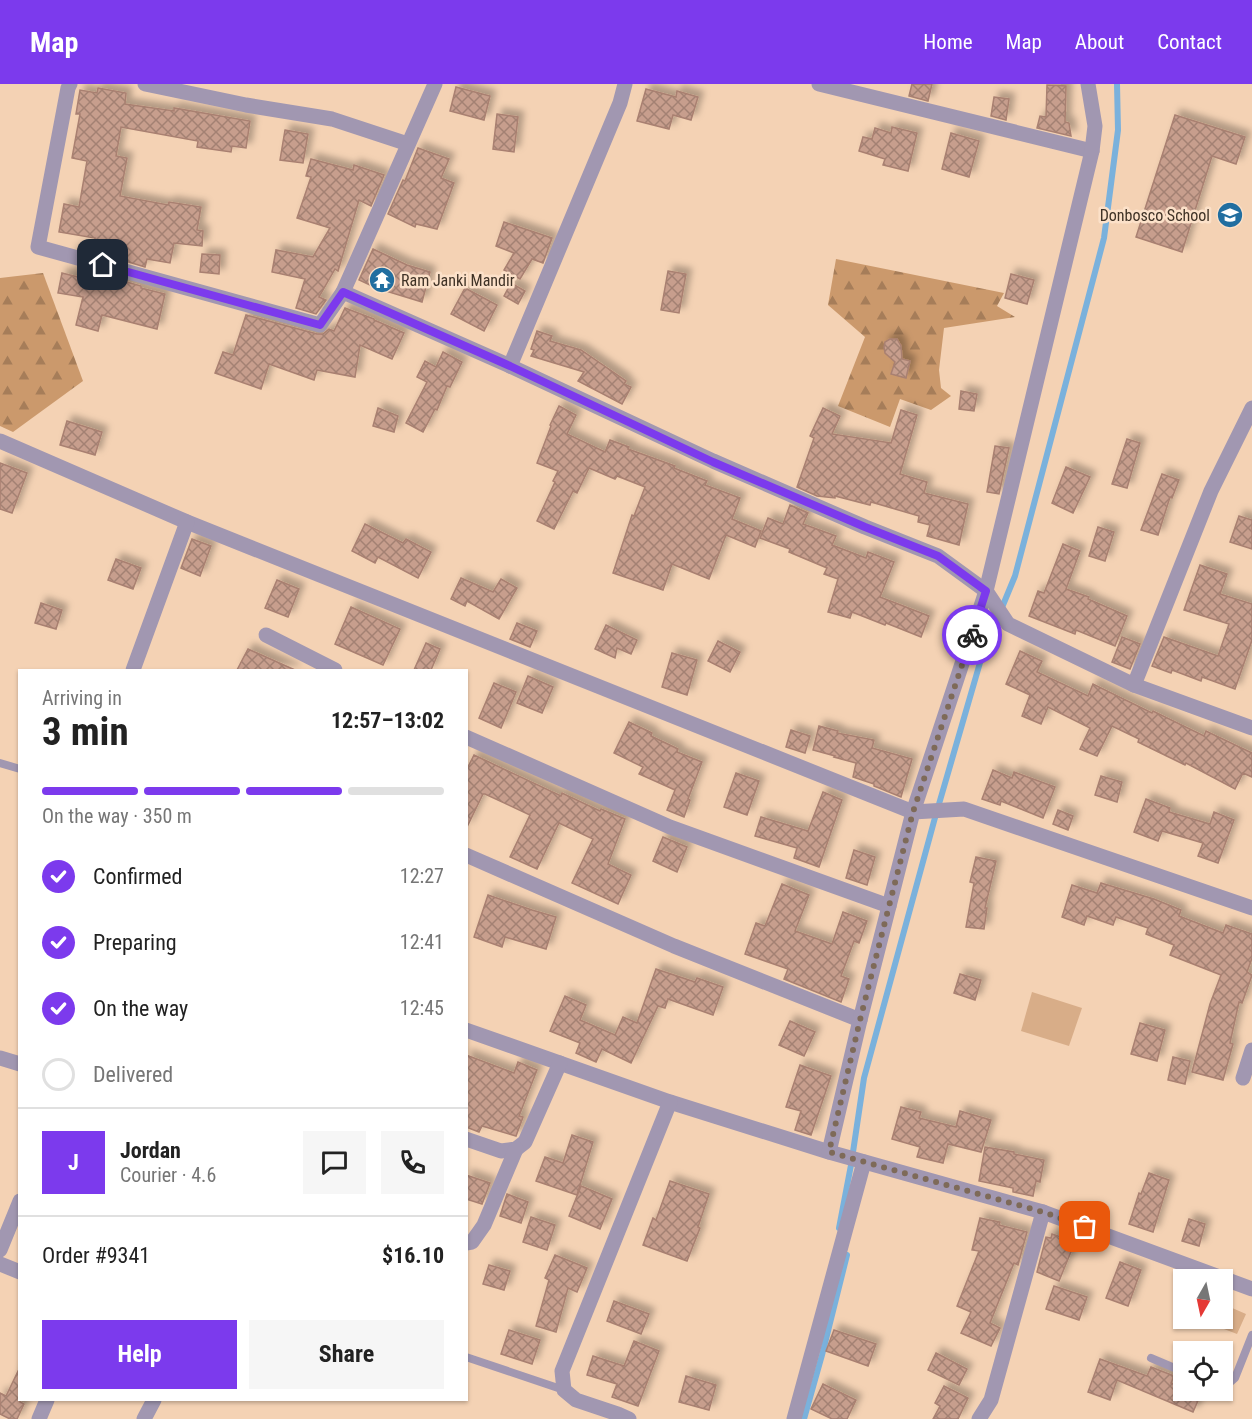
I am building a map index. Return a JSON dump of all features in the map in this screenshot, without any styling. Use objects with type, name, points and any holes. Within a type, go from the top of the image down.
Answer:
[{"type":"street","points":[[70,84],[38,247],[320,325],[343,292],[435,84]]},
{"type":"street","points":[[145,84],[246,105],[332,119],[408,144]]},
{"type":"street","points":[[510,366],[620,103],[625,84]]},
{"type":"street","points":[[819,84],[1092,151]]},
{"type":"street","points":[[829,1152],[913,812],[986,591],[1092,151],[1095,126],[1088,84]]},
{"type":"street","points":[[343,292],[510,366],[713,462],[938,556],[986,591],[1008,624],[1134,685],[1252,728]]},
{"type":"street","points":[[1134,685],[1211,491],[1252,408]]},
{"type":"street","points":[[0,441],[187,522],[913,812],[964,809],[1252,908]]},
{"type":"street","points":[[133,669],[187,522]]},
{"type":"street","points":[[266,635],[333,669]]},
{"type":"street","points":[[468,738],[670,827],[889,906]]},
{"type":"street","points":[[468,856],[674,946],[860,1020]]},
{"type":"street","points":[[468,1031],[670,1102],[829,1152],[1043,1212],[1252,1289]]},
{"type":"street","points":[[1243,1078],[1252,1050]]},
{"type":"street","points":[[0,1058],[18,1063]]},
{"type":"street","points":[[468,1243],[472,1242],[484,1225],[516,1149],[525,1142],[560,1064]]},
{"type":"street","points":[[629,1419],[576,1400],[564,1390],[562,1371],[670,1102]]},
{"type":"street","points":[[468,1141],[501,1151],[516,1149]]},
{"type":"street","points":[[794,1419],[864,1162]]},
{"type":"street","points":[[0,1250],[18,1206]]},
{"type":"street","points":[[979,1419],[991,1400],[1043,1212]]},
{"type":"street","points":[[0,1264],[18,1271]]},
{"type":"street","points":[[39,1419],[47,1401]]},
{"type":"street","points":[[150,1417],[154,1401]]},
{"type":"lane","points":[[0,763],[18,768]]},
{"type":"lane","points":[[1233,1380],[1252,1335]]},
{"type":"lane","points":[[1151,1358],[1173,1367]]},
{"type":"lane","points":[[468,1359],[564,1390]]},
{"type":"green space","points":[[836,259],[1004,293],[997,306],[1015,317],[944,328],[939,370],[941,388],[951,396],[931,410],[900,399],[890,427],[838,406],[865,337],[828,305]]},
{"type":"green space","points":[[43,273],[83,381],[13,432],[0,426],[0,278]]},
{"type":"shaded area","points":[[1032,992],[1082,1008],[1069,1046],[1021,1031]]},
{"type":"shaded area","points":[[1233,1308],[1246,1314],[1237,1334],[1224,1329],[1233,1329]]},
{"type":"building","points":[[912,84],[932,84],[928,101],[909,96]]},
{"type":"building","points":[[1047,85],[1066,86],[1065,122],[1069,123],[1071,136],[1037,128],[1040,116],[1046,117]]},
{"type":"building","points":[[456,87],[490,96],[484,120],[450,111]]},
{"type":"building","points":[[98,88],[126,93],[125,104],[174,111],[174,108],[250,121],[246,148],[232,146],[231,152],[197,147],[198,141],[121,127],[116,156],[127,158],[120,196],[168,205],[169,202],[201,207],[197,230],[203,231],[202,246],[174,243],[170,263],[147,259],[145,267],[122,260],[124,254],[93,247],[95,238],[59,232],[64,204],[79,207],[87,161],[72,158],[80,114],[76,114],[80,90],[97,93]]},
{"type":"building","points":[[646,89],[676,97],[677,91],[698,97],[691,120],[673,115],[669,129],[637,121]]},
{"type":"building","points":[[994,97],[1009,99],[1006,120],[991,116]]},
{"type":"building","points":[[497,114],[518,117],[514,152],[493,149]]},
{"type":"building","points":[[1175,115],[1245,137],[1236,164],[1212,156],[1182,252],[1136,237]]},
{"type":"building","points":[[892,127],[917,133],[908,171],[883,165],[885,159],[859,151],[863,137],[872,139],[875,128],[891,133]]},
{"type":"building","points":[[285,130],[308,134],[303,163],[280,160]]},
{"type":"building","points":[[951,133],[979,141],[969,177],[942,169]]},
{"type":"building","points":[[418,148],[449,159],[441,178],[454,183],[437,229],[416,224],[415,227],[388,214],[403,180],[405,181]]},
{"type":"building","points":[[311,159],[353,170],[354,165],[384,175],[371,206],[359,200],[338,271],[335,269],[319,297],[326,300],[316,314],[296,308],[305,279],[272,272],[276,250],[313,257],[330,228],[297,218],[311,177],[306,176]]},
{"type":"building","points":[[504,222],[552,238],[543,263],[532,259],[520,279],[504,270],[514,253],[496,246]]},
{"type":"building","points":[[373,249],[407,265],[430,272],[422,302],[385,292],[359,280]]},
{"type":"building","points":[[202,254],[220,255],[219,274],[200,272]]},
{"type":"building","points":[[668,271],[686,274],[679,313],[661,310]]},
{"type":"building","points":[[62,273],[114,286],[116,279],[165,294],[157,329],[102,315],[98,331],[76,325],[83,297],[58,293]]},
{"type":"building","points":[[1011,274],[1034,280],[1027,304],[1005,298]]},
{"type":"building","points":[[511,283],[525,291],[518,304],[504,296]]},
{"type":"building","points":[[465,288],[497,305],[484,331],[451,314]]},
{"type":"building","points":[[345,308],[404,333],[392,359],[360,345],[355,377],[317,370],[314,380],[269,364],[261,389],[215,373],[223,352],[233,355],[246,315],[323,334],[329,329],[334,331]]},
{"type":"building","points":[[537,331],[552,336],[550,341],[581,350],[626,381],[624,384],[631,387],[622,404],[578,381],[584,372],[531,356]]},
{"type":"building","points":[[897,339],[901,346],[902,359],[910,361],[906,378],[891,374],[895,362],[885,353],[884,347],[885,342]]},
{"type":"building","points":[[443,352],[462,362],[423,432],[406,423],[427,382],[417,377],[425,361],[436,367]]},
{"type":"building","points":[[961,391],[977,394],[974,411],[959,409]]},
{"type":"building","points":[[559,406],[576,415],[567,434],[605,452],[610,440],[629,447],[628,449],[675,466],[674,468],[707,481],[705,485],[740,498],[732,519],[761,531],[755,547],[726,535],[709,579],[672,564],[663,590],[613,573],[632,515],[634,516],[645,487],[617,476],[615,479],[589,468],[577,493],[573,491],[554,529],[537,521],[558,471],[537,463]]},
{"type":"building","points":[[378,408],[398,416],[394,432],[373,426]]},
{"type":"building","points":[[823,408],[840,416],[832,434],[891,443],[901,410],[917,415],[900,474],[927,482],[924,493],[968,504],[959,545],[927,536],[930,525],[918,522],[919,516],[871,502],[870,505],[835,496],[835,498],[817,496],[797,487],[814,438],[810,436]]},
{"type":"building","points":[[67,421],[102,432],[95,455],[60,445]]},
{"type":"building","points":[[1127,439],[1140,443],[1127,488],[1112,484]]},
{"type":"building","points":[[995,446],[1009,448],[999,494],[987,492]]},
{"type":"building","points":[[0,463],[27,473],[12,513],[0,509]]},
{"type":"building","points":[[1066,467],[1090,477],[1073,513],[1052,503]]},
{"type":"building","points":[[1162,474],[1179,480],[1172,498],[1170,497],[1158,535],[1141,530]]},
{"type":"building","points":[[790,505],[808,513],[803,524],[836,536],[832,545],[866,558],[868,552],[894,562],[880,597],[929,616],[921,637],[852,612],[850,618],[828,612],[838,579],[824,574],[827,568],[789,552],[790,549],[760,538],[768,518],[783,524]]},
{"type":"building","points":[[1239,516],[1252,520],[1252,549],[1230,542]]},
{"type":"building","points":[[365,524],[403,543],[406,539],[431,552],[418,578],[378,557],[375,563],[352,551]]},
{"type":"building","points":[[1098,527],[1114,532],[1105,561],[1089,556]]},
{"type":"building","points":[[192,539],[211,546],[200,576],[181,568]]},
{"type":"building","points":[[1063,544],[1080,551],[1066,589],[1089,597],[1088,599],[1127,616],[1115,646],[1076,630],[1075,634],[1029,616],[1038,591],[1044,593]]},
{"type":"building","points":[[116,559],[141,568],[133,589],[108,580]]},
{"type":"building","points":[[1200,565],[1227,574],[1220,594],[1252,604],[1252,640],[1235,689],[1202,677],[1201,681],[1172,670],[1171,673],[1152,666],[1164,637],[1218,656],[1229,624],[1184,610]]},
{"type":"building","points":[[461,578],[493,592],[501,579],[517,588],[499,619],[467,601],[465,606],[451,599]]},
{"type":"building","points":[[277,580],[299,589],[288,617],[265,608]]},
{"type":"building","points":[[41,603],[62,610],[56,629],[35,623]]},
{"type":"building","points":[[351,607],[400,629],[383,665],[335,644]]},
{"type":"building","points":[[517,623],[537,631],[530,647],[510,639]]},
{"type":"building","points":[[606,625],[637,640],[631,654],[617,648],[615,658],[595,649]]},
{"type":"building","points":[[1122,637],[1140,644],[1130,669],[1112,662]]},
{"type":"building","points":[[718,641],[740,652],[730,672],[708,661]]},
{"type":"building","points":[[426,643],[440,649],[431,669],[414,669]]},
{"type":"building","points":[[248,649],[293,669],[238,669]]},
{"type":"building","points":[[1020,651],[1042,661],[1037,672],[1088,696],[1093,684],[1204,736],[1206,731],[1252,753],[1252,777],[1243,773],[1235,789],[1186,763],[1185,765],[1138,742],[1139,739],[1112,726],[1097,756],[1080,749],[1090,728],[1048,707],[1041,724],[1022,716],[1030,695],[1006,684]]},
{"type":"building","points":[[672,653],[697,660],[687,695],[662,687]]},
{"type":"building","points":[[528,676],[553,687],[542,713],[517,703]]},
{"type":"building","points":[[494,683],[516,692],[501,728],[479,718]]},
{"type":"building","points":[[629,722],[678,749],[677,752],[702,762],[684,817],[667,810],[675,790],[639,774],[643,767],[614,753]]},
{"type":"building","points":[[819,726],[838,731],[837,733],[874,740],[872,748],[912,759],[901,797],[853,777],[856,763],[813,750]]},
{"type":"building","points":[[791,730],[810,736],[805,753],[786,747]]},
{"type":"building","points":[[474,755],[561,796],[562,793],[600,811],[601,809],[625,819],[608,864],[631,875],[618,904],[572,883],[593,839],[559,823],[537,869],[510,857],[530,815],[483,794],[468,825],[468,767]]},
{"type":"building","points":[[993,770],[1012,778],[1014,772],[1055,787],[1043,818],[1001,801],[1000,805],[982,799]]},
{"type":"building","points":[[736,773],[759,781],[747,815],[724,807]]},
{"type":"building","points":[[1101,776],[1122,782],[1117,802],[1095,795]]},
{"type":"building","points":[[823,792],[842,800],[819,867],[794,858],[797,848],[755,836],[761,817],[808,831]]},
{"type":"building","points":[[1146,799],[1170,808],[1169,812],[1210,824],[1214,812],[1234,820],[1218,863],[1198,856],[1203,843],[1162,831],[1158,841],[1134,832]]},
{"type":"building","points":[[1058,810],[1073,816],[1068,830],[1053,824]]},
{"type":"building","points":[[663,837],[687,847],[677,872],[653,861]]},
{"type":"building","points":[[854,850],[875,857],[867,885],[846,878]]},
{"type":"building","points":[[976,857],[996,861],[985,908],[987,908],[984,929],[966,927],[974,883],[970,882]]},
{"type":"building","points":[[1101,883],[1181,910],[1179,916],[1223,933],[1226,925],[1252,934],[1252,958],[1247,972],[1252,975],[1242,1003],[1239,1002],[1230,1043],[1233,1044],[1223,1080],[1192,1072],[1210,1004],[1221,975],[1170,955],[1174,945],[1146,934],[1148,928],[1116,917],[1113,925],[1087,916],[1084,925],[1062,917],[1072,885],[1097,893]]},
{"type":"building","points":[[782,884],[809,895],[795,931],[832,944],[843,912],[867,921],[859,943],[854,941],[841,976],[849,979],[841,1002],[784,979],[788,969],[745,954],[756,923],[765,926]]},
{"type":"building","points":[[488,895],[556,917],[546,949],[505,937],[502,947],[474,937]]},
{"type":"building","points":[[656,969],[695,982],[697,978],[723,987],[713,1015],[668,999],[665,1008],[658,1006],[631,1063],[602,1049],[596,1062],[576,1053],[580,1043],[550,1031],[565,996],[586,1005],[580,1020],[615,1035],[623,1017],[637,1023]]},
{"type":"building","points":[[960,974],[981,980],[975,1000],[954,993]]},
{"type":"building","points":[[790,1021],[815,1032],[804,1056],[779,1045]]},
{"type":"building","points":[[1140,1023],[1165,1030],[1157,1061],[1131,1054]]},
{"type":"building","points":[[468,1056],[514,1073],[518,1062],[537,1070],[519,1116],[523,1117],[516,1136],[482,1126],[479,1132],[468,1128]]},
{"type":"building","points":[[1173,1057],[1190,1061],[1185,1084],[1168,1080]]},
{"type":"building","points":[[800,1065],[831,1076],[811,1135],[795,1130],[801,1111],[786,1107]]},
{"type":"building","points":[[901,1107],[921,1112],[919,1118],[956,1127],[960,1111],[991,1120],[981,1152],[948,1144],[943,1163],[917,1157],[920,1147],[892,1139]]},
{"type":"building","points":[[572,1135],[593,1142],[577,1195],[536,1181],[545,1157],[563,1163]]},
{"type":"building","points":[[985,1147],[1044,1160],[1040,1182],[1036,1181],[1033,1196],[1013,1192],[1013,1188],[979,1181]]},
{"type":"building","points":[[1149,1173],[1169,1180],[1153,1232],[1129,1224],[1139,1193],[1141,1194]]},
{"type":"building","points":[[468,1176],[490,1183],[482,1204],[468,1200]]},
{"type":"building","points":[[670,1181],[709,1194],[698,1227],[700,1228],[687,1261],[643,1245],[653,1218],[656,1220]]},
{"type":"building","points":[[581,1186],[612,1199],[600,1229],[569,1216]]},
{"type":"building","points":[[507,1194],[528,1202],[521,1223],[500,1216]]},
{"type":"building","points":[[531,1217],[555,1225],[547,1250],[523,1242]]},
{"type":"building","points":[[980,1218],[1000,1222],[999,1225],[1027,1232],[1018,1265],[1014,1263],[990,1323],[1000,1328],[991,1346],[961,1333],[971,1312],[957,1306],[979,1251],[972,1250]]},
{"type":"building","points":[[1189,1219],[1205,1224],[1199,1246],[1182,1241]]},
{"type":"building","points":[[1052,1234],[1075,1242],[1059,1281],[1037,1272],[1046,1237],[1051,1238]]},
{"type":"building","points":[[555,1255],[587,1268],[577,1292],[568,1288],[556,1332],[536,1326],[549,1280],[545,1278]]},
{"type":"building","points":[[1120,1262],[1141,1270],[1128,1306],[1106,1298]]},
{"type":"building","points":[[489,1265],[510,1271],[504,1290],[483,1284]]},
{"type":"building","points":[[1054,1286],[1087,1297],[1079,1320],[1046,1309]]},
{"type":"building","points":[[614,1301],[649,1314],[641,1334],[607,1321]]},
{"type":"building","points":[[509,1330],[540,1340],[532,1364],[501,1354]]},
{"type":"building","points":[[834,1330],[876,1344],[868,1366],[826,1351]]},
{"type":"building","points":[[634,1341],[659,1351],[638,1406],[612,1397],[617,1384],[587,1375],[593,1356],[624,1366]]},
{"type":"building","points":[[936,1353],[967,1369],[959,1385],[928,1370]]},
{"type":"building","points":[[1100,1359],[1147,1376],[1151,1367],[1173,1376],[1171,1383],[1173,1384],[1173,1401],[1198,1401],[1193,1412],[1117,1380],[1110,1400],[1088,1392]]},
{"type":"building","points":[[18,1371],[18,1401],[24,1404],[17,1419],[10,1419],[0,1414],[0,1393],[6,1396]]},
{"type":"building","points":[[686,1376],[716,1385],[709,1410],[679,1402]]},
{"type":"building","points":[[823,1384],[856,1400],[847,1419],[832,1419],[811,1409]]},
{"type":"building","points":[[944,1386],[968,1398],[958,1419],[933,1419],[940,1406],[935,1403]]},
{"type":"waterway","points":[[1003,605],[1015,576],[1104,238],[1118,130],[1117,84]]},
{"type":"waterway","points":[[939,804],[986,642],[997,617]]},
{"type":"waterway","points":[[853,1152],[864,1078],[936,814]]},
{"type":"waterway","points":[[839,1228],[851,1165]]},
{"type":"waterway","points":[[804,1419],[847,1255]]},
{"type":"way so far","points":[[972,635],[913,812],[829,1152],[1043,1212],[1085,1227]]},
{"type":"place","name":"Donbosco School","points":[[1230,215]]},
{"type":"place","name":"Ram Janki Mandir","points":[[382,280]]},
{"type":"route","points":[[103,265],[320,325],[343,292],[510,366],[713,462],[938,556],[986,591],[972,635]]}]
